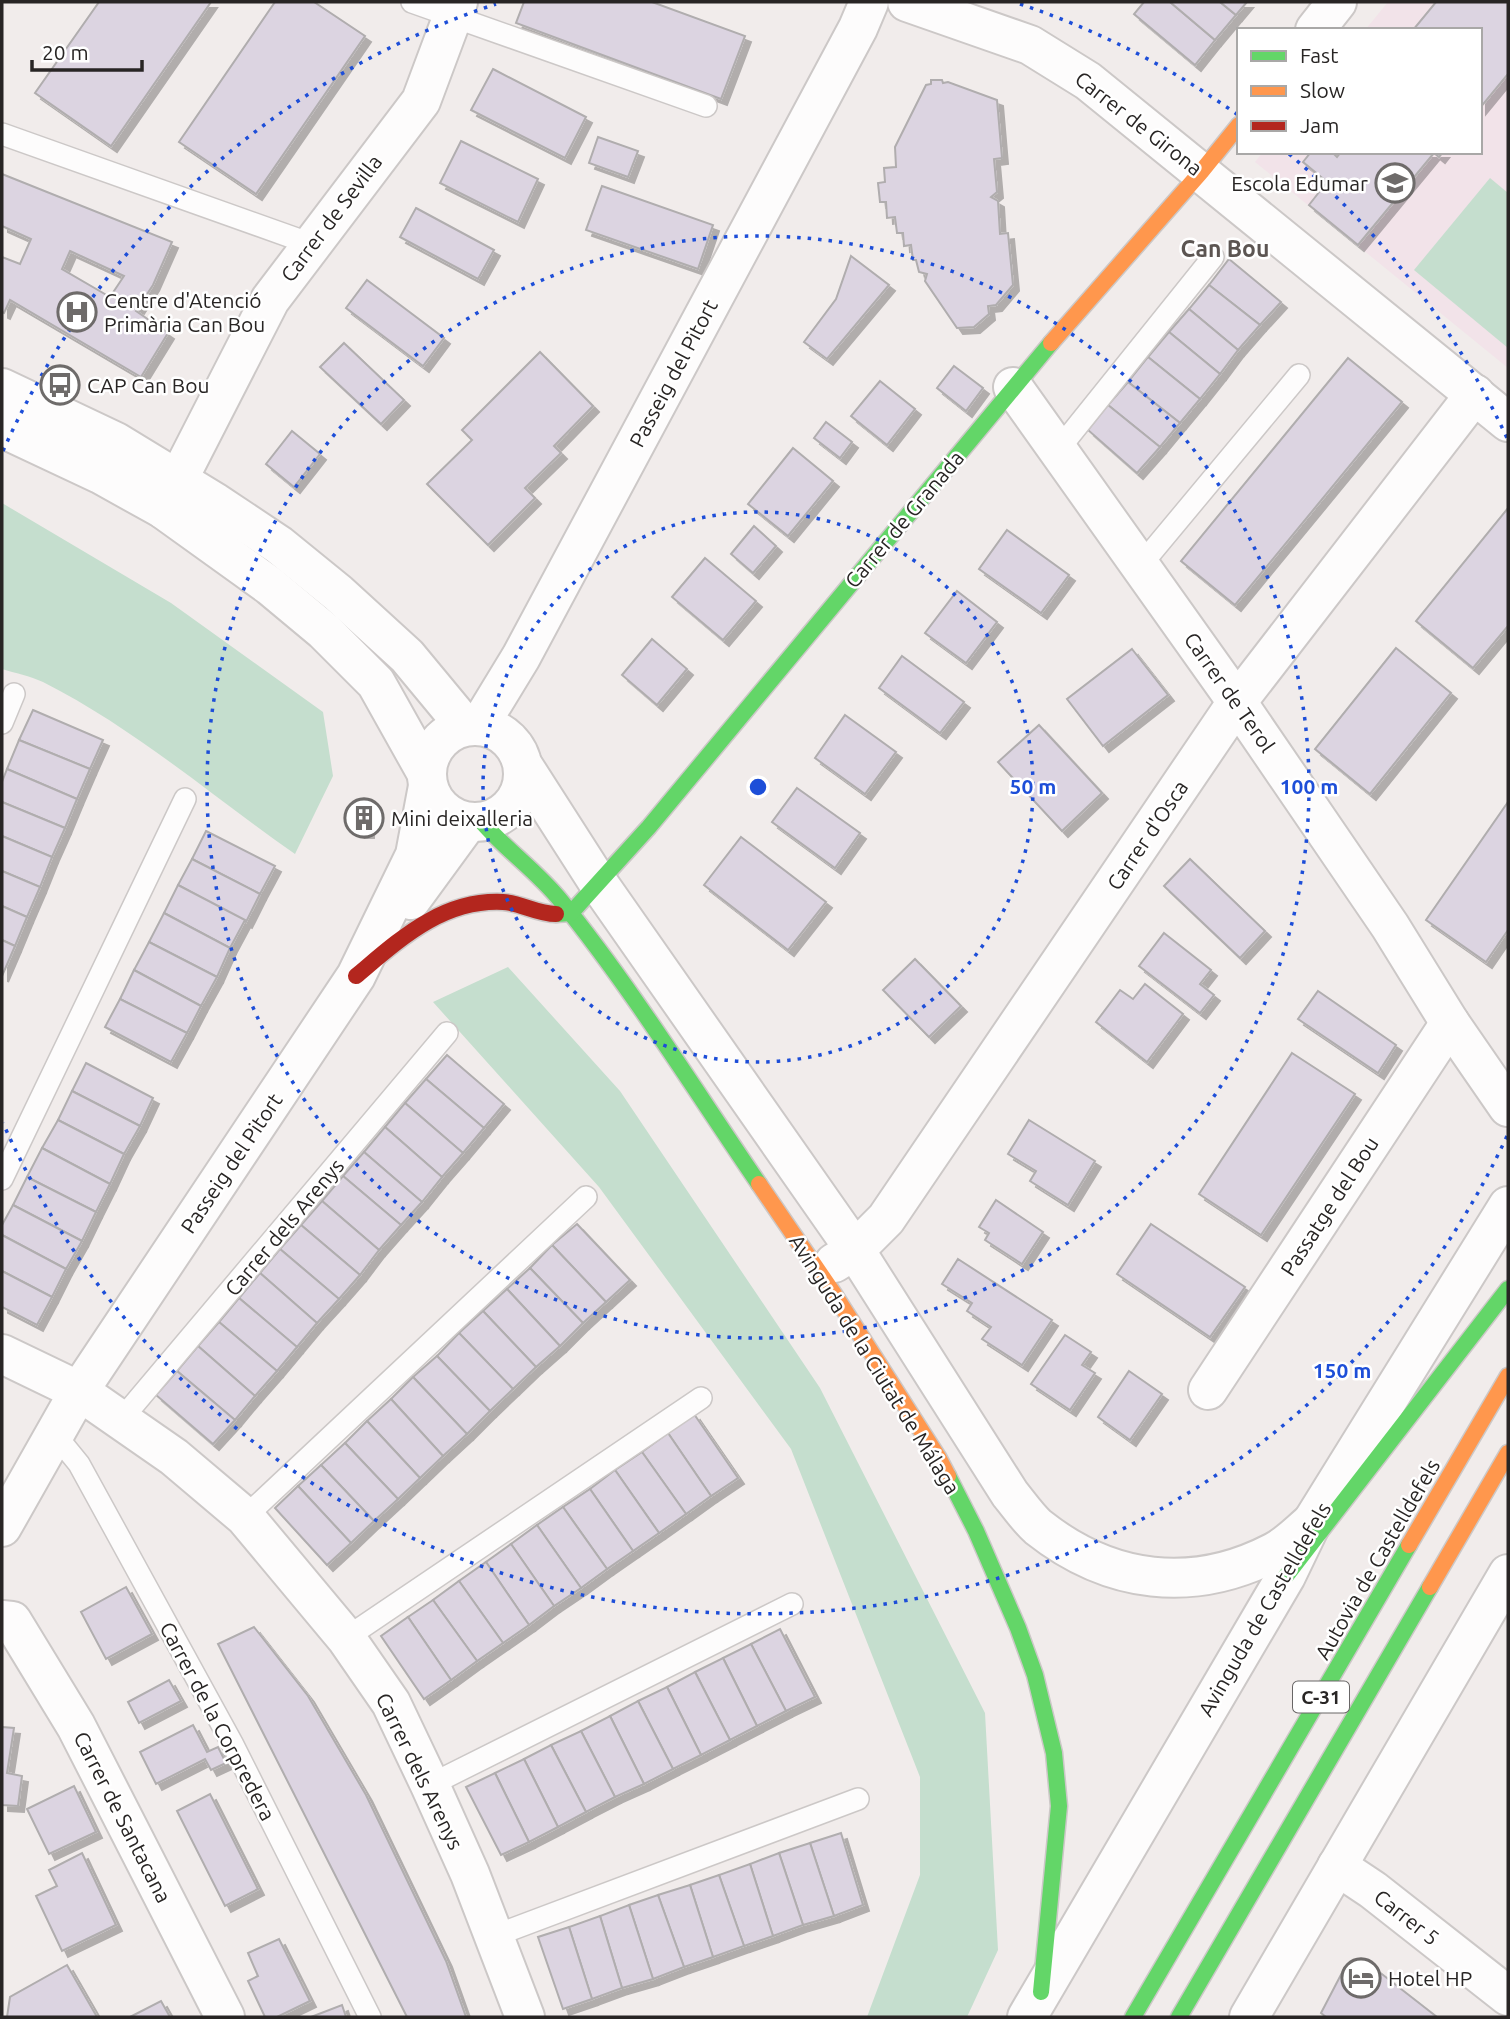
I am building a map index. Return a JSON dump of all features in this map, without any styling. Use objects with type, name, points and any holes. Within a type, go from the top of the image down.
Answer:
[{"type":"main road","name":"Carrer de Granada","points":[[571,913],[667,806],[1013,387],[1237,127]]},
{"type":"main road","name":"Avinguda de la Ciutat de Málaga","points":[[475,822],[528,865],[571,913],[604,956],[820,1272],[938,1457],[976,1531],[1018,1628],[1040,1692],[1054,1753],[1059,1806],[1034,2005]]},
{"type":"main road","points":[[356,976],[421,924],[443,911],[466,904],[491,901],[515,903],[550,915],[571,913]]},
{"type":"main road","points":[[1286,1576],[1508,1289]]},
{"type":"main road","name":"Autovia de Castelldefels","points":[[1133,2017],[1508,1376]]},
{"type":"main road","name":"C-31","points":[[1179,2017],[1508,1453]]},
{"type":"street","name":"Passeig del Pitort","points":[[522,760],[515,724],[521,657],[858,28],[869,2]]},
{"type":"street","name":"Carrer de Girona","points":[[906,2],[1030,45],[1088,81],[1508,422]]},
{"type":"street","points":[[1317,28],[1337,2]]},
{"type":"street","name":"Carrer de Sevilla","points":[[170,494],[270,300],[421,101],[456,9]]},
{"type":"street","name":"Carrer de Terol","points":[[1013,387],[1237,702],[1390,926],[1450,1023],[1508,1107]]},
{"type":"street","points":[[2,388],[116,442],[270,586],[324,631],[376,683],[427,780],[433,799],[442,810],[454,818],[475,822],[495,818],[508,810],[518,797],[524,782],[522,760],[505,735],[494,729],[472,726],[450,733],[437,744],[429,758],[427,780]]},
{"type":"street","name":"Carrer d'Osca","points":[[820,1272],[855,1250],[886,1219],[1237,702],[1475,394]]},
{"type":"street","points":[[2,428],[100,474],[170,494],[279,545],[338,593],[407,656],[472,726]]},
{"type":"street","points":[[472,726],[521,657]]},
{"type":"street","name":"Avinguda de la Ciutat de Málaga","points":[[522,760],[599,884],[855,1250],[1010,1494],[1036,1525],[1070,1549],[1138,1575],[1174,1578],[1204,1577],[1236,1569],[1277,1551],[1312,1522]]},
{"type":"street","name":"Passeig del Pitort","points":[[2,1527],[53,1432],[79,1391],[356,976],[415,855],[423,822],[427,780]]},
{"type":"street","points":[[356,976],[475,822]]},
{"type":"street","name":"Passatge del Bou","points":[[1208,1390],[1450,1023]]},
{"type":"street","name":"Avinguda de Castelldefels","points":[[1034,2005],[1286,1576],[1312,1522],[1508,1206]]},
{"type":"street","name":"Carrer dels Arenys","points":[[2,1354],[79,1391],[174,1457],[246,1517],[346,1638],[391,1703],[430,1784],[470,1874],[525,2017]]},
{"type":"street","points":[[1249,2017],[1508,1574]]},
{"type":"street","name":"Carrer de Santacana","points":[[5,1613],[76,1726],[225,2017]]},
{"type":"street","name":"Carrer 5","points":[[1337,1866],[1373,1890],[1508,1996]]},
{"type":"lane","points":[[412,2],[456,9],[706,106]]},
{"type":"lane","points":[[2,134],[311,244]]},
{"type":"lane","points":[[1058,450],[1213,257]]},
{"type":"lane","points":[[1140,566],[1298,375]]},
{"type":"lane","points":[[2,723],[14,694]]},
{"type":"lane","points":[[2,1179],[185,799]]},
{"type":"lane","name":"Carrer dels Arenys","points":[[120,1421],[447,1033]]},
{"type":"lane","points":[[246,1517],[586,1197]]},
{"type":"lane","points":[[346,1638],[701,1398]]},
{"type":"lane","name":"Carrer de la Corpredera","points":[[53,1432],[79,1464],[232,1743],[370,2017]]},
{"type":"lane","points":[[430,1784],[792,1604]]},
{"type":"lane","points":[[494,1936],[858,1799]]},
{"type":"shaded area","name":"Escola Edumar","points":[[1388,2],[1508,2],[1508,368],[1255,162],[1261,154],[1482,154],[1482,28],[1367,28]]},
{"type":"green space","points":[[1490,178],[1508,193],[1508,348],[1414,270]]},
{"type":"green space","points":[[2,503],[171,603],[323,712],[333,776],[295,854],[109,720],[43,682],[2,669]]},
{"type":"green space","points":[[508,967],[620,1091],[820,1388],[985,1713],[998,1950],[967,2017],[867,2017],[920,1875],[920,1777],[791,1449],[599,1187],[433,1002]]},
{"type":"building","points":[[99,2],[211,2],[111,146],[35,93]]},
{"type":"building","points":[[275,2],[314,2],[365,36],[256,194],[179,142]]},
{"type":"building","points":[[524,2],[652,2],[745,36],[721,99],[516,23]]},
{"type":"building","points":[[1144,2],[1170,2],[1215,40],[1195,65],[1134,14]]},
{"type":"building","points":[[1170,2],[1220,2],[1236,15],[1215,40]]},
{"type":"building","points":[[1220,2],[1247,2],[1236,15]]},
{"type":"building","points":[[1436,2],[1508,2],[1508,74],[1482,106],[1482,28],[1415,28]]},
{"type":"building","points":[[493,69],[586,117],[565,158],[471,110]]},
{"type":"building","points":[[931,80],[942,80],[943,83],[948,82],[997,100],[1002,158],[994,159],[997,192],[991,197],[998,201],[1000,234],[1008,233],[1013,285],[996,305],[988,306],[989,314],[974,327],[957,328],[925,281],[927,274],[919,272],[916,260],[913,260],[911,245],[904,246],[903,233],[897,233],[895,217],[887,218],[886,202],[880,202],[878,183],[885,182],[884,168],[896,167],[895,147]]},
{"type":"building","points":[[598,137],[638,151],[628,177],[589,163]]},
{"type":"building","points":[[461,141],[538,179],[518,222],[440,183]]},
{"type":"building","points":[[1309,154],[1334,154],[1337,157],[1339,154],[1433,154],[1358,245],[1309,205],[1327,182],[1303,162]]},
{"type":"building","points":[[2,174],[172,242],[153,285],[136,311],[168,333],[141,377],[10,300],[4,313],[2,312],[2,257],[20,264],[31,239],[2,226]],"holes":[[[70,251],[124,276],[110,297],[62,269]]]},
{"type":"building","points":[[602,186],[713,225],[698,269],[586,230]]},
{"type":"building","points":[[416,208],[494,250],[478,279],[400,237]]},
{"type":"building","points":[[851,256],[889,285],[827,359],[804,342],[836,299]]},
{"type":"building","points":[[1229,259],[1281,302],[1260,325],[1209,285]]},
{"type":"building","points":[[367,280],[444,338],[423,366],[346,308]]},
{"type":"building","points":[[1209,285],[1260,325],[1238,350],[1189,309]]},
{"type":"building","points":[[1189,309],[1238,350],[1220,374],[1169,332]]},
{"type":"building","points":[[1169,332],[1220,374],[1200,399],[1148,357]]},
{"type":"building","points":[[344,343],[404,400],[381,424],[320,367]]},
{"type":"building","points":[[540,352],[593,406],[554,446],[561,453],[525,488],[535,498],[488,545],[427,484],[472,440],[462,430]]},
{"type":"building","points":[[1148,357],[1200,399],[1180,423],[1128,382]]},
{"type":"building","points":[[1348,358],[1402,402],[1235,605],[1181,561]]},
{"type":"building","points":[[954,366],[983,388],[966,411],[937,388]]},
{"type":"building","points":[[880,381],[915,409],[887,445],[851,416]]},
{"type":"building","points":[[1128,382],[1180,423],[1160,447],[1108,405]]},
{"type":"building","points":[[1108,405],[1160,447],[1137,473],[1088,430]]},
{"type":"building","points":[[826,422],[852,442],[840,458],[814,438]]},
{"type":"building","points":[[292,431],[320,454],[294,487],[266,464]]},
{"type":"building","points":[[793,448],[833,481],[788,536],[748,504]]},
{"type":"building","points":[[1508,508],[1508,626],[1473,668],[1416,621]]},
{"type":"building","points":[[754,526],[776,546],[753,573],[731,554]]},
{"type":"building","points":[[1007,530],[1069,575],[1041,613],[979,569]]},
{"type":"building","points":[[705,558],[756,601],[723,640],[672,597]]},
{"type":"building","points":[[957,591],[997,622],[966,663],[925,633]]},
{"type":"building","points":[[652,639],[687,669],[657,705],[622,675]]},
{"type":"building","points":[[1396,648],[1451,693],[1370,794],[1315,749]]},
{"type":"building","points":[[1132,649],[1168,695],[1103,746],[1067,699]]},
{"type":"building","points":[[902,656],[964,702],[940,733],[879,688]]},
{"type":"building","points":[[33,710],[103,740],[90,769],[19,740]]},
{"type":"building","points":[[845,715],[896,752],[865,794],[815,758]]},
{"type":"building","points":[[1039,725],[1102,793],[1062,831],[998,762]]},
{"type":"building","points":[[19,740],[90,769],[77,799],[7,769]]},
{"type":"building","points":[[7,769],[77,799],[65,828],[2,802],[2,782]]},
{"type":"building","points":[[797,788],[860,833],[835,868],[772,822]]},
{"type":"building","points":[[2,802],[65,828],[52,857],[2,836]]},
{"type":"building","points":[[1508,802],[1508,930],[1486,962],[1426,920]]},
{"type":"building","name":"Mini deixalleria","points":[[361,805],[369,805],[368,832],[359,832]]},
{"type":"building","points":[[206,831],[275,866],[260,894],[192,859]]},
{"type":"building","points":[[2,836],[52,857],[40,887],[2,871]]},
{"type":"building","points":[[741,837],[826,902],[788,950],[704,885]]},
{"type":"building","points":[[192,859],[260,894],[246,922],[178,885]]},
{"type":"building","points":[[1190,859],[1265,931],[1240,958],[1164,886]]},
{"type":"building","points":[[2,871],[40,887],[27,917],[2,906]]},
{"type":"building","points":[[178,885],[245,920],[230,948],[164,913]]},
{"type":"building","points":[[2,906],[27,917],[15,946],[2,940]]},
{"type":"building","points":[[164,913],[230,948],[217,977],[149,942]]},
{"type":"building","points":[[1164,933],[1211,970],[1200,984],[1214,995],[1200,1013],[1139,966]]},
{"type":"building","points":[[2,940],[15,946],[2,976]]},
{"type":"building","points":[[149,942],[217,977],[201,1006],[134,970]]},
{"type":"building","points":[[915,959],[961,1006],[929,1037],[883,990]]},
{"type":"building","points":[[134,970],[201,1006],[187,1033],[120,999]]},
{"type":"building","points":[[1145,984],[1183,1014],[1147,1062],[1096,1022],[1120,990],[1133,999]]},
{"type":"building","points":[[1318,991],[1396,1045],[1378,1073],[1298,1019]]},
{"type":"building","points":[[120,999],[187,1033],[171,1062],[105,1027]]},
{"type":"building","points":[[1292,1053],[1355,1094],[1261,1235],[1199,1194]]},
{"type":"building","points":[[447,1055],[504,1104],[484,1128],[426,1079]]},
{"type":"building","points":[[86,1063],[153,1098],[140,1126],[72,1091]]},
{"type":"building","points":[[426,1079],[484,1128],[463,1153],[405,1103]]},
{"type":"building","points":[[72,1091],[140,1126],[124,1154],[58,1120]]},
{"type":"building","points":[[405,1103],[463,1153],[442,1177],[385,1127]]},
{"type":"building","points":[[58,1120],[124,1154],[110,1184],[42,1148]]},
{"type":"building","points":[[1029,1120],[1095,1161],[1068,1205],[1030,1181],[1036,1171],[1008,1154]]},
{"type":"building","points":[[385,1127],[442,1177],[422,1202],[364,1152]]},
{"type":"building","points":[[42,1148],[110,1184],[96,1212],[27,1177]]},
{"type":"building","points":[[364,1152],[422,1202],[401,1225],[343,1176]]},
{"type":"building","points":[[343,1176],[401,1225],[379,1250],[322,1201]]},
{"type":"building","points":[[27,1177],[96,1212],[82,1241],[13,1205]]},
{"type":"building","points":[[996,1200],[1043,1232],[1022,1264],[985,1240],[989,1233],[979,1227]]},
{"type":"building","points":[[322,1201],[379,1250],[360,1275],[301,1225]]},
{"type":"building","points":[[13,1205],[82,1241],[66,1269],[2,1235],[2,1225]]},
{"type":"building","points":[[577,1224],[630,1280],[606,1302],[552,1245]]},
{"type":"building","points":[[1151,1224],[1245,1287],[1210,1337],[1117,1274]]},
{"type":"building","points":[[301,1225],[360,1275],[339,1299],[280,1249]]},
{"type":"building","points":[[2,1235],[66,1269],[52,1297],[2,1271]]},
{"type":"building","points":[[552,1245],[606,1302],[583,1323],[530,1268]]},
{"type":"building","points":[[280,1249],[339,1299],[317,1323],[260,1273]]},
{"type":"building","points":[[958,1259],[1052,1320],[1022,1365],[982,1339],[991,1327],[967,1311],[972,1303],[942,1284]]},
{"type":"building","points":[[530,1268],[583,1323],[560,1346],[507,1289]]},
{"type":"building","points":[[2,1271],[52,1297],[37,1325],[2,1307]]},
{"type":"building","points":[[260,1273],[317,1323],[297,1347],[239,1298]]},
{"type":"building","points":[[507,1289],[560,1346],[536,1367],[483,1311]]},
{"type":"building","points":[[239,1298],[297,1347],[277,1371],[219,1322]]},
{"type":"building","points":[[483,1311],[536,1367],[513,1389],[459,1333]]},
{"type":"building","points":[[219,1322],[277,1371],[255,1396],[198,1346]]},
{"type":"building","points":[[459,1333],[513,1389],[490,1411],[437,1356]]},
{"type":"building","points":[[1065,1335],[1091,1352],[1082,1365],[1095,1373],[1070,1410],[1031,1384]]},
{"type":"building","points":[[198,1346],[255,1396],[235,1420],[177,1371]]},
{"type":"building","points":[[437,1356],[490,1411],[467,1434],[413,1377]]},
{"type":"building","points":[[177,1371],[235,1420],[213,1444],[156,1395]]},
{"type":"building","points":[[1129,1371],[1162,1394],[1130,1440],[1098,1417]]},
{"type":"building","points":[[413,1377],[467,1434],[443,1456],[391,1399]]},
{"type":"building","points":[[391,1399],[443,1456],[420,1478],[367,1421]]},
{"type":"building","points":[[694,1414],[738,1478],[711,1496],[668,1433]]},
{"type":"building","points":[[367,1421],[420,1478],[398,1499],[345,1443]]},
{"type":"building","points":[[668,1433],[711,1496],[686,1514],[642,1452]]},
{"type":"building","points":[[345,1443],[398,1499],[374,1521],[321,1465]]},
{"type":"building","points":[[642,1452],[686,1514],[659,1533],[615,1470]]},
{"type":"building","points":[[321,1465],[374,1521],[351,1543],[298,1486]]},
{"type":"building","points":[[615,1470],[659,1533],[633,1551],[590,1489]]},
{"type":"building","points":[[298,1486],[351,1543],[327,1565],[275,1508]]},
{"type":"building","points":[[590,1489],[633,1551],[607,1569],[563,1507]]},
{"type":"building","points":[[563,1507],[607,1569],[581,1588],[537,1525]]},
{"type":"building","points":[[537,1525],[581,1588],[554,1606],[511,1544]]},
{"type":"building","points":[[511,1544],[554,1606],[529,1625],[486,1562]]},
{"type":"building","points":[[486,1562],[529,1625],[503,1643],[459,1581]]},
{"type":"building","points":[[459,1581],[503,1643],[477,1661],[433,1600]]},
{"type":"building","points":[[126,1587],[152,1634],[106,1659],[81,1612]]},
{"type":"building","points":[[433,1600],[477,1661],[451,1680],[408,1617]]},
{"type":"building","points":[[408,1617],[451,1680],[424,1699],[381,1636]]},
{"type":"building","points":[[254,1627],[308,1696],[366,1795],[446,1961],[466,2017],[407,2017],[218,1644]]},
{"type":"building","points":[[780,1629],[815,1697],[786,1711],[751,1644]]},
{"type":"building","points":[[751,1644],[786,1711],[757,1726],[723,1658]]},
{"type":"building","points":[[723,1658],[757,1726],[730,1740],[695,1672]]},
{"type":"building","points":[[695,1672],[730,1740],[701,1755],[667,1687]]},
{"type":"building","points":[[169,1680],[181,1701],[139,1723],[128,1702]]},
{"type":"building","points":[[667,1687],[701,1755],[673,1769],[638,1701]]},
{"type":"building","points":[[638,1701],[673,1769],[644,1784],[610,1716]]},
{"type":"building","points":[[610,1716],[644,1784],[615,1797],[581,1731]]},
{"type":"building","points":[[193,1725],[207,1752],[218,1747],[226,1763],[211,1770],[205,1759],[156,1784],[140,1752]]},
{"type":"building","points":[[2,1727],[14,1728],[7,1773],[22,1776],[18,1806],[2,1805]]},
{"type":"building","points":[[581,1731],[615,1797],[586,1812],[551,1745]]},
{"type":"building","points":[[551,1745],[586,1812],[558,1827],[524,1759]]},
{"type":"building","points":[[524,1759],[558,1827],[529,1842],[495,1773]]},
{"type":"building","points":[[495,1773],[529,1842],[501,1855],[466,1787]]},
{"type":"building","points":[[74,1786],[96,1832],[49,1854],[27,1809]]},
{"type":"building","points":[[210,1794],[258,1889],[225,1906],[177,1811]]},
{"type":"building","points":[[841,1833],[863,1905],[834,1916],[810,1843]]},
{"type":"building","points":[[810,1843],[834,1916],[803,1925],[779,1853]]},
{"type":"building","points":[[82,1853],[116,1925],[62,1951],[36,1896],[57,1886],[49,1870]]},
{"type":"building","points":[[779,1853],[803,1925],[773,1936],[750,1864]]},
{"type":"building","points":[[750,1864],[773,1936],[744,1946],[719,1875]]},
{"type":"building","points":[[719,1875],[744,1946],[713,1957],[690,1885]]},
{"type":"building","points":[[690,1885],[713,1957],[684,1967],[658,1895]]},
{"type":"building","points":[[658,1895],[684,1967],[653,1979],[629,1905]]},
{"type":"building","points":[[629,1905],[653,1979],[622,1988],[600,1916]]},
{"type":"building","points":[[600,1916],[622,1988],[592,1999],[569,1927]]},
{"type":"building","points":[[569,1927],[592,1999],[563,2009],[538,1937]]},
{"type":"building","points":[[279,1939],[310,2001],[277,2017],[265,2017],[248,1981],[258,1976],[248,1953]]},
{"type":"building","points":[[1369,1964],[1437,2017],[1326,2017],[1321,2013],[1345,1967]]},
{"type":"building","points":[[67,1965],[97,2017],[7,2017],[10,1997]]},
{"type":"building","points":[[161,2001],[170,2017],[130,2017]]},
{"type":"building","points":[[342,2005],[346,2017],[311,2017]]},
{"type":"traffic: fast","points":[[556,914],[571,913],[649,827],[1051,343]]},
{"type":"traffic: fast","points":[[482,822],[552,890],[588,935],[759,1184]]},
{"type":"traffic: fast","points":[[1286,1576],[1508,1289]]},
{"type":"traffic: fast","points":[[948,1476],[976,1531],[1018,1628],[1035,1675],[1054,1753],[1059,1806],[1041,1992]]},
{"type":"traffic: fast","points":[[1133,2017],[1409,1545]]},
{"type":"traffic: fast","points":[[1179,2017],[1430,1587]]},
{"type":"traffic: slow","points":[[1051,343],[1237,127]]},
{"type":"traffic: slow","points":[[759,1184],[834,1294],[948,1476]]},
{"type":"traffic: slow","points":[[1409,1545],[1508,1376]]},
{"type":"traffic: slow","points":[[1430,1587],[1508,1453]]},
{"type":"traffic: jam","points":[[356,976],[423,924],[460,907],[503,902],[556,914]]},
{"type":"place","name":"Escola Edumar","points":[[1395,183]]},
{"type":"place","name":"Centre d'Atenció Primària Can Bou","points":[[77,312]]},
{"type":"place","name":"CAP Can Bou","points":[[60,385]]},
{"type":"place","name":"Mini deixalleria","points":[[364,818]]},
{"type":"place","name":"Hotel HP","points":[[1361,1978]]},
{"type":"district","name":"Can Bou","points":[[1225,248]]}]
